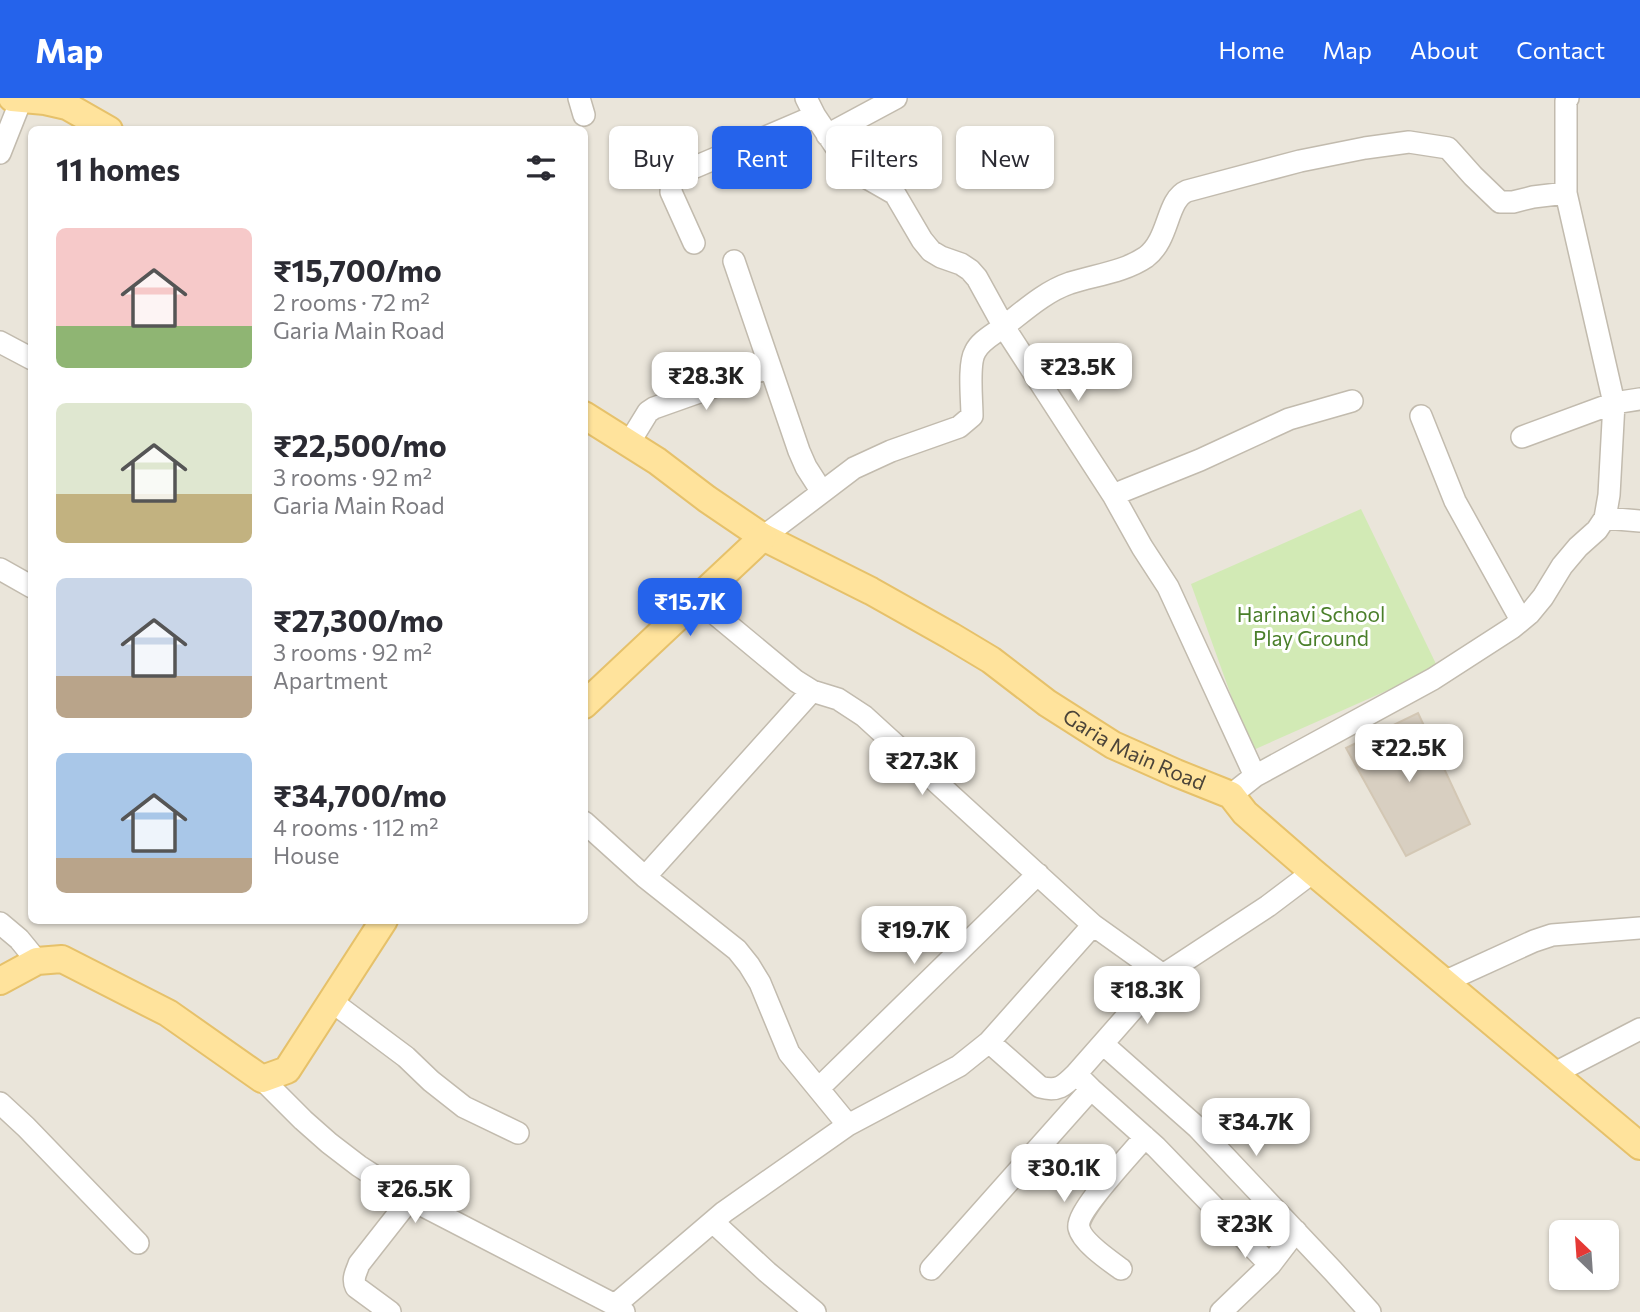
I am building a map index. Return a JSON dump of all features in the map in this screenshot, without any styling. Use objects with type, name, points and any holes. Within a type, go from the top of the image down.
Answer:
[{"type":"main road","points":[[17,99],[68,102],[103,126]]},
{"type":"main road","name":"Garia Main Road","points":[[588,417],[763,537],[871,591],[951,636],[990,660],[1047,704],[1113,745],[1231,795],[1245,813],[1313,872],[1640,1146]]},
{"type":"main road","points":[[588,701],[763,537]]},
{"type":"main road","points":[[0,981],[37,961],[62,959],[168,1013],[262,1079],[287,1069],[381,924]]},
{"type":"street","points":[[844,126],[895,98]]},
{"type":"street","points":[[1231,795],[1255,776],[1433,679],[1521,620],[1544,597],[1577,547],[1598,530],[1605,518],[1609,495],[1614,403],[1566,193],[1568,98]]},
{"type":"street","points":[[0,153],[17,99]]},
{"type":"street","points":[[694,243],[671,192],[671,183],[676,176],[810,107],[826,133]]},
{"type":"street","points":[[763,537],[854,468],[967,422],[972,416],[974,352],[1034,302],[1054,290],[1129,265],[1155,250],[1172,207],[1180,194],[1187,191],[1300,161],[1409,142],[1448,148],[1500,202],[1566,193]]},
{"type":"street","points":[[886,189],[895,194],[930,251],[961,264],[977,278],[1004,327],[1113,495],[1168,587],[1255,776]]},
{"type":"street","points":[[734,261],[799,451],[822,492]]},
{"type":"street","points":[[0,342],[28,357]]},
{"type":"street","points":[[629,443],[648,412],[654,408],[770,367]]},
{"type":"street","points":[[1522,437],[1614,403],[1640,399]]},
{"type":"street","points":[[1113,495],[1200,460],[1289,419],[1352,401]]},
{"type":"street","points":[[1421,416],[1455,501],[1521,620]]},
{"type":"street","points":[[1605,518],[1640,521]]},
{"type":"street","points":[[0,569],[28,585]]},
{"type":"street","points":[[697,599],[796,681],[812,691],[838,699],[864,716],[1093,925],[1163,975]]},
{"type":"street","points":[[645,877],[812,691]]},
{"type":"street","points":[[588,826],[645,877],[737,950],[760,984],[789,1053],[848,1125]]},
{"type":"street","points":[[989,1042],[1040,1087],[1057,1089],[1068,1083],[1163,975],[1268,906],[1313,872]]},
{"type":"street","points":[[819,1088],[1038,874]]},
{"type":"street","points":[[0,923],[19,939],[37,961]]},
{"type":"street","points":[[262,1079],[303,1121],[330,1143],[359,1166],[410,1199],[620,1309],[724,1212],[848,1125],[959,1066],[989,1042],[1093,925]]},
{"type":"street","points":[[1444,982],[1552,935],[1640,928]]},
{"type":"street","points":[[331,1001],[406,1057],[464,1107],[517,1133]]},
{"type":"street","points":[[1553,1074],[1640,1028]]},
{"type":"street","points":[[1102,1044],[1198,1128],[1370,1312]]},
{"type":"street","points":[[1076,1074],[1145,1137],[1270,1265]]},
{"type":"street","points":[[931,1269],[1091,1090]]},
{"type":"street","points":[[0,1103],[138,1243]]},
{"type":"street","points":[[1121,1269],[1083,1236],[1079,1228],[1079,1218],[1145,1137]]},
{"type":"street","points":[[380,1309],[356,1287],[354,1277],[359,1264],[410,1199]]},
{"type":"street","points":[[713,1222],[766,1272],[815,1312]]},
{"type":"street","points":[[1221,1312],[1270,1265],[1296,1231]]},
{"type":"shaded area","points":[[0,98],[1640,98],[1640,1312],[0,1312]]},
{"type":"green space","name":"Harinavi School Play Ground","points":[[1361,509],[1438,668],[1251,751],[1191,584]]},
{"type":"building","points":[[1418,713],[1470,824],[1406,856],[1346,748]]}]
